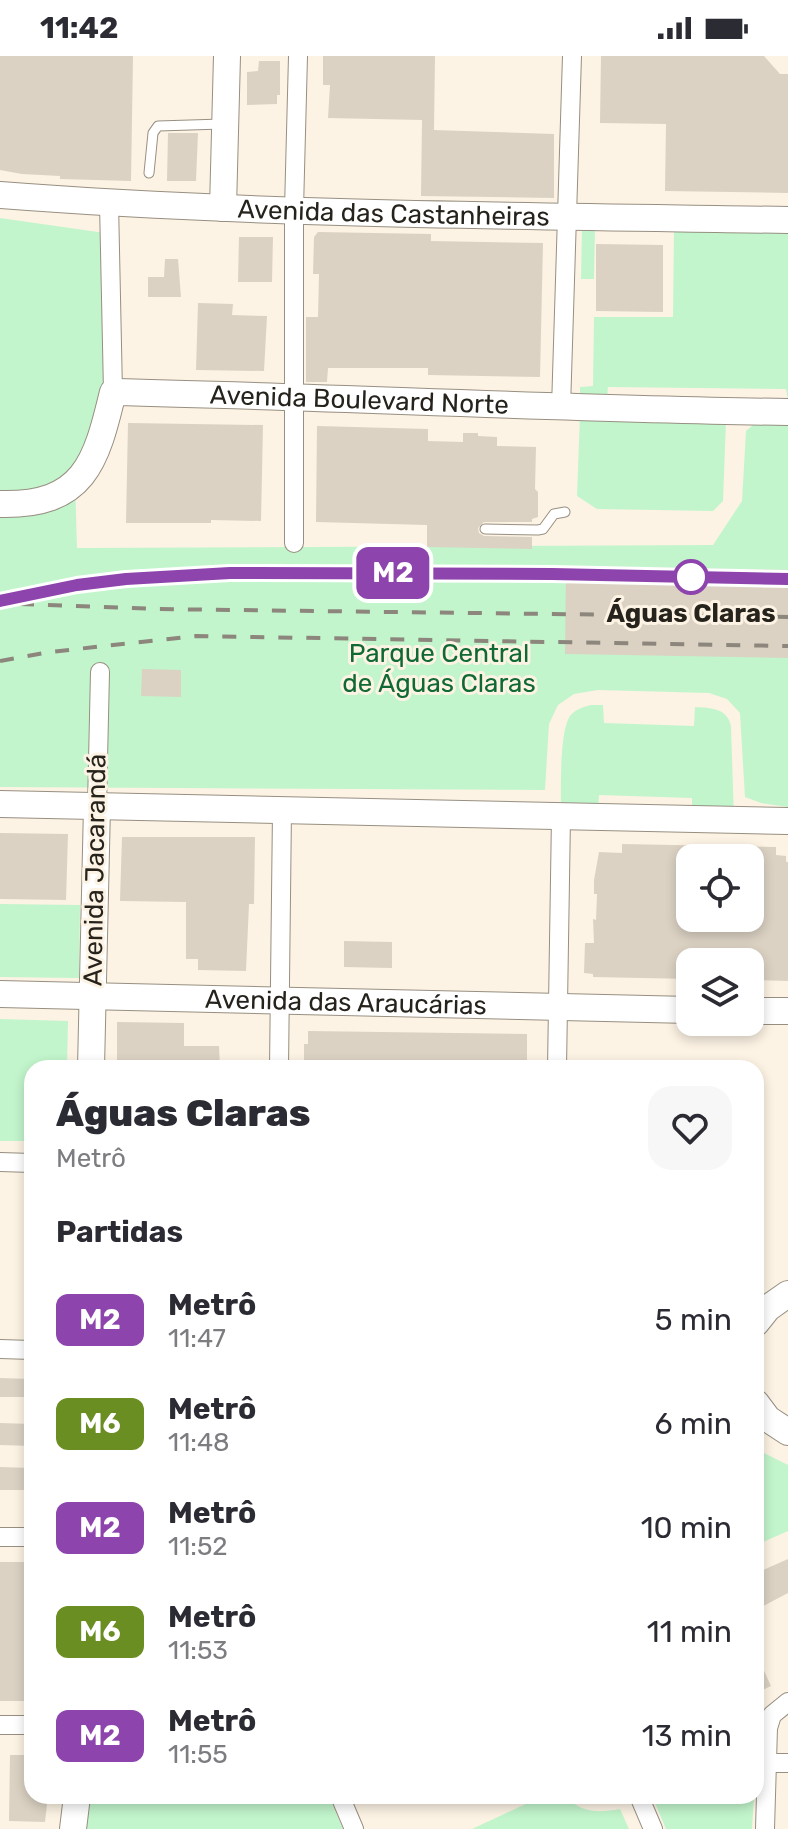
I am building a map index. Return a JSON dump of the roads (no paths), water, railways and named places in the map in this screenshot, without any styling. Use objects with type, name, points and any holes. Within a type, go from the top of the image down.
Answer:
[{"type":"street","points":[[223,208],[227,56]]},
{"type":"street","points":[[294,543],[294,209],[298,56]]},
{"type":"street","points":[[561,408],[572,56]]},
{"type":"street","name":"Avenida das Castanheiras","points":[[0,195],[223,208],[788,220]]},
{"type":"street","points":[[0,504],[35,503],[57,496],[72,486],[90,464],[96,450],[113,392],[109,203]]},
{"type":"street","name":"Avenida Boulevard Norte","points":[[113,392],[294,396],[561,408],[788,412]]},
{"type":"street","name":"Avenida Jacarandá","points":[[91,1060],[100,672]]},
{"type":"street","points":[[0,804],[788,821]]},
{"type":"street","points":[[279,1060],[282,810]]},
{"type":"street","points":[[557,1060],[561,816]]},
{"type":"street","name":"Avenida das Araucárias","points":[[0,994],[676,1010]]},
{"type":"street","points":[[764,1011],[788,1011]]},
{"type":"street","points":[[0,1162],[24,1163]]},
{"type":"street","points":[[764,1313],[788,1294]]},
{"type":"street","points":[[0,1349],[24,1350]]},
{"type":"street","points":[[764,1414],[788,1432]]},
{"type":"street","points":[[0,1537],[24,1537]]},
{"type":"street","points":[[765,1829],[768,1728],[772,1715],[788,1702]]},
{"type":"street","points":[[0,1725],[24,1725]]},
{"type":"street","points":[[767,1763],[788,1763]]},
{"type":"street","points":[[73,1829],[76,1804]]},
{"type":"street","points":[[343,1804],[354,1829]]},
{"type":"street","points":[[640,1804],[653,1829]]},
{"type":"lane","points":[[149,173],[153,133],[158,126],[225,124]]},
{"type":"lane","points":[[485,529],[543,529],[554,514],[565,512]]},
{"type":"railway","points":[[0,601],[126,579],[230,573],[552,574],[788,579]]},
{"type":"railway","points":[[20,604],[157,609],[788,617]]},
{"type":"railway","points":[[0,661],[50,652],[196,636],[788,646]]},
{"type":"metro line","name":"M2","points":[[0,601],[77,585],[126,579],[230,573],[552,574],[788,579]]},
{"type":"place","name":"Águas Claras","points":[[691,577]]},
{"type":"park label","name":"Parque Central de Águas Claras","points":[[439,668]]}]
